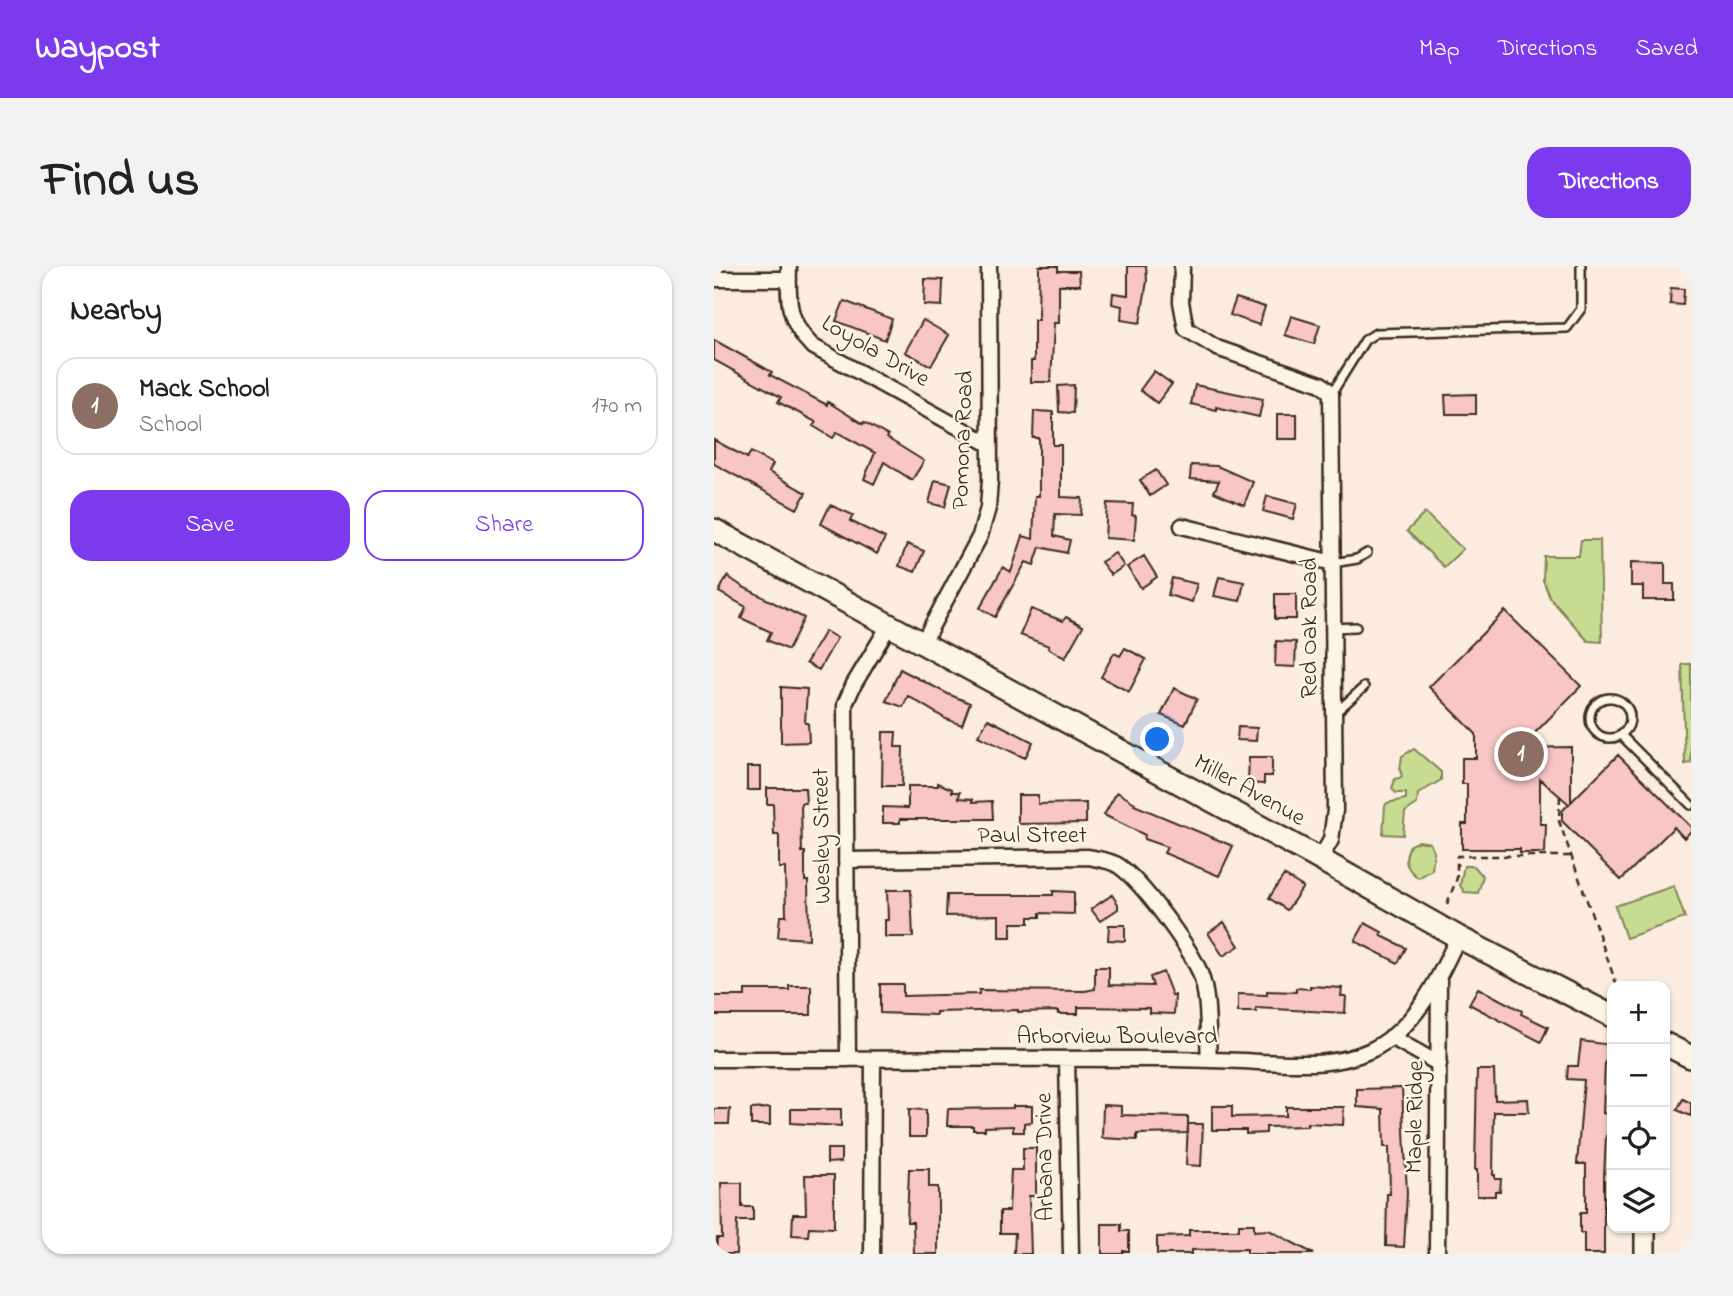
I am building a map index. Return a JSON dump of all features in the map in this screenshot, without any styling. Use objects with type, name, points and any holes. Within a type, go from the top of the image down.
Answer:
[{"type":"main road","name":"Miller Avenue","points":[[714,530],[1320,859],[1458,937],[1607,1013]]},
{"type":"main road","points":[[1670,1046],[1691,1057]]},
{"type":"street","name":"Pomona Road","points":[[923,642],[980,536],[988,508],[989,266]]},
{"type":"street","points":[[1182,266],[1181,302],[1185,330],[1217,348],[1321,384],[1331,393]]},
{"type":"street","name":"Loyola Drive","points":[[789,273],[789,305],[797,332],[812,346],[989,444]]},
{"type":"street","points":[[714,279],[789,273]]},
{"type":"street","name":"Red Oak Road","points":[[1320,859],[1331,840],[1334,827],[1331,393]]},
{"type":"street","points":[[1182,526],[1332,563]]},
{"type":"street","name":"Wesley Street","points":[[848,1059],[845,704],[890,624]]},
{"type":"street","name":"Paul Street","points":[[846,860],[1088,857],[1116,864],[1142,886],[1184,945],[1200,973],[1205,999],[1209,1060]]},
{"type":"street","name":"Arborview Boulevard","points":[[714,1059],[1209,1060],[1320,1064],[1347,1060],[1371,1051],[1407,1021],[1439,980],[1458,937]]},
{"type":"street","name":"Maple Ridge","points":[[1437,1254],[1439,980]]},
{"type":"street","points":[[1391,1037],[1439,1064]]},
{"type":"street","name":"Arbana Drive","points":[[1067,1059],[1071,1254]]},
{"type":"street","points":[[872,1254],[873,1060]]},
{"type":"street","points":[[1645,1233],[1645,1254]]},
{"type":"lane","points":[[1331,393],[1365,340],[1376,332],[1567,328],[1581,309],[1581,266]]},
{"type":"lane","points":[[1332,563],[1357,559],[1367,553]]},
{"type":"lane","points":[[1333,628],[1356,627]]},
{"type":"lane","points":[[1333,715],[1364,687]]},
{"type":"lane","points":[[1609,697],[1616,698],[1626,706],[1630,718],[1621,735],[1608,738],[1595,733],[1591,727],[1590,713],[1597,702],[1609,697]]},
{"type":"lane","points":[[1621,735],[1691,806]]},
{"type":"path","points":[[1560,796],[1559,821],[1615,981]]},
{"type":"path","points":[[1447,904],[1457,878],[1457,856],[1571,856]]},
{"type":"green space","points":[[1425,513],[1463,549],[1444,567],[1407,531]]},
{"type":"green space","points":[[1581,540],[1600,540],[1602,642],[1588,641],[1550,598],[1543,580],[1544,556],[1579,556]]},
{"type":"green space","points":[[1682,664],[1691,664],[1691,763],[1685,764]]},
{"type":"green space","points":[[1414,749],[1441,772],[1441,780],[1418,794],[1417,804],[1405,812],[1403,835],[1383,834],[1385,806],[1387,803],[1406,799],[1406,793],[1396,793],[1392,789],[1395,779],[1402,777],[1402,756]]},
{"type":"green space","points":[[1419,841],[1430,843],[1434,852],[1432,870],[1418,878],[1408,867],[1406,855],[1410,845]]},
{"type":"green space","points":[[1464,866],[1474,866],[1483,876],[1478,893],[1464,892],[1460,885]]},
{"type":"green space","points":[[1674,886],[1685,918],[1626,938],[1615,906]]},
{"type":"building","points":[[1039,266],[1058,266],[1058,271],[1079,271],[1080,285],[1059,285],[1059,323],[1054,323],[1051,382],[1031,382],[1034,320],[1038,320]]},
{"type":"building","points":[[1128,266],[1146,266],[1147,281],[1140,323],[1121,320],[1122,306],[1112,304],[1113,293],[1128,295]]},
{"type":"building","points":[[925,279],[943,280],[942,306],[924,305]]},
{"type":"building","points":[[1671,288],[1684,289],[1683,305],[1670,304]]},
{"type":"building","points":[[1236,298],[1265,307],[1259,325],[1230,315]]},
{"type":"building","points":[[844,301],[892,319],[885,340],[836,321]]},
{"type":"building","points":[[1291,316],[1320,325],[1314,344],[1285,335]]},
{"type":"building","points":[[923,320],[949,335],[931,366],[905,352]]},
{"type":"building","points":[[714,340],[772,372],[770,375],[827,405],[828,402],[863,424],[864,422],[924,461],[912,480],[884,462],[874,484],[864,479],[875,453],[837,432],[833,438],[813,426],[816,422],[778,402],[781,397],[714,360]]},
{"type":"building","points":[[1154,371],[1172,384],[1157,403],[1140,390]]},
{"type":"building","points":[[1074,385],[1073,413],[1059,412],[1058,386]]},
{"type":"building","points":[[1195,385],[1263,399],[1259,417],[1191,404]]},
{"type":"building","points":[[1476,394],[1476,414],[1446,414],[1445,395]]},
{"type":"building","points":[[1034,411],[1053,412],[1053,445],[1061,445],[1061,497],[1082,498],[1081,515],[1055,514],[1054,536],[1070,540],[1067,553],[1040,547],[1034,565],[1026,562],[995,617],[980,608],[1003,567],[1011,572],[1023,536],[1033,539],[1035,496],[1039,496],[1039,438],[1033,438]]},
{"type":"building","points":[[1277,414],[1297,414],[1297,439],[1277,439]]},
{"type":"building","points":[[714,440],[747,458],[751,452],[773,464],[769,472],[806,493],[797,509],[714,464]]},
{"type":"building","points":[[1191,465],[1217,466],[1253,482],[1244,505],[1214,492],[1219,481],[1190,479]]},
{"type":"building","points":[[1156,470],[1166,485],[1150,496],[1140,480]]},
{"type":"building","points":[[935,480],[951,484],[945,507],[929,503]]},
{"type":"building","points":[[1267,496],[1297,504],[1293,519],[1263,511]]},
{"type":"building","points":[[1107,503],[1133,504],[1132,515],[1136,516],[1134,540],[1105,538]]},
{"type":"building","points":[[830,505],[853,515],[850,521],[885,538],[877,554],[821,524]]},
{"type":"building","points":[[907,544],[924,551],[915,572],[899,566]]},
{"type":"building","points":[[1115,553],[1124,566],[1111,575],[1101,562]]},
{"type":"building","points":[[1144,556],[1157,577],[1141,588],[1127,567]]},
{"type":"building","points":[[1631,562],[1665,563],[1665,584],[1674,584],[1674,600],[1643,600],[1643,586],[1631,586]]},
{"type":"building","points":[[727,576],[804,618],[788,650],[767,640],[771,632],[741,618],[746,607],[719,592]]},
{"type":"building","points":[[1219,577],[1244,582],[1240,601],[1214,596]]},
{"type":"building","points":[[1172,578],[1197,584],[1192,602],[1168,595]]},
{"type":"building","points":[[1275,594],[1296,594],[1296,619],[1275,619]]},
{"type":"building","points":[[1031,609],[1063,621],[1066,617],[1083,626],[1065,658],[1048,648],[1049,646],[1020,635]]},
{"type":"building","points":[[1505,611],[1581,686],[1520,748],[1571,747],[1571,802],[1618,755],[1691,827],[1691,831],[1684,838],[1674,827],[1621,880],[1562,821],[1562,811],[1569,804],[1540,779],[1540,824],[1546,824],[1545,853],[1520,853],[1520,849],[1462,849],[1462,824],[1467,824],[1467,784],[1462,784],[1462,758],[1476,758],[1476,734],[1429,687]]},
{"type":"building","points":[[825,631],[837,638],[819,670],[806,663]]},
{"type":"building","points":[[1276,641],[1296,642],[1295,667],[1275,666]]},
{"type":"building","points":[[1125,648],[1146,659],[1129,692],[1101,677],[1114,653],[1120,656]]},
{"type":"building","points":[[900,669],[970,703],[962,725],[946,719],[908,696],[903,707],[886,701]]},
{"type":"building","points":[[781,687],[807,689],[805,723],[808,723],[809,742],[781,743]]},
{"type":"building","points":[[1174,688],[1197,699],[1185,725],[1161,715]]},
{"type":"building","points":[[988,719],[1033,742],[1025,758],[978,736]]},
{"type":"building","points":[[1238,727],[1257,728],[1256,741],[1237,740]]},
{"type":"building","points":[[883,732],[896,732],[895,747],[903,747],[902,786],[882,786]]},
{"type":"building","points":[[1249,757],[1272,757],[1272,776],[1264,776],[1264,784],[1248,783]]},
{"type":"building","points":[[747,767],[760,767],[760,790],[747,790]]},
{"type":"building","points":[[938,783],[952,789],[952,792],[960,792],[959,798],[973,799],[973,802],[992,801],[993,819],[900,819],[900,823],[883,823],[883,807],[908,808],[908,786],[938,786]]},
{"type":"building","points":[[767,788],[805,788],[806,803],[801,803],[802,852],[805,852],[805,881],[808,881],[809,939],[778,937],[780,916],[786,916],[785,868],[779,868],[779,835],[774,835],[773,804],[767,804]]},
{"type":"building","points":[[1117,792],[1135,803],[1134,805],[1233,846],[1219,876],[1164,853],[1167,847],[1144,839],[1145,835],[1104,815]]},
{"type":"building","points":[[1018,795],[1038,795],[1038,804],[1086,803],[1086,823],[1018,824]]},
{"type":"building","points":[[1284,875],[1303,887],[1287,910],[1269,898]]},
{"type":"building","points":[[887,890],[911,890],[913,937],[885,937],[885,920],[888,920]]},
{"type":"building","points":[[1053,891],[1074,892],[1074,914],[1040,913],[1040,917],[1029,917],[1029,923],[1011,923],[1011,937],[999,937],[999,915],[946,916],[947,895],[1053,895]]},
{"type":"building","points":[[1112,895],[1118,909],[1100,921],[1091,909]]},
{"type":"building","points":[[1224,922],[1239,946],[1223,956],[1208,933]]},
{"type":"building","points":[[1365,923],[1382,932],[1380,935],[1406,948],[1398,963],[1355,941]]},
{"type":"building","points":[[1109,925],[1125,925],[1125,941],[1108,940]]},
{"type":"building","points":[[1095,967],[1109,967],[1109,985],[1153,986],[1150,977],[1163,972],[1172,995],[1175,995],[1174,1014],[1150,1013],[1150,1008],[1078,1007],[1078,1014],[1018,1010],[936,1012],[936,1015],[880,1013],[880,984],[903,984],[903,996],[979,994],[979,990],[1085,991],[1095,989]]},
{"type":"building","points":[[789,986],[811,986],[811,1015],[714,1015],[714,996],[745,996],[745,990],[789,990]]},
{"type":"building","points":[[1310,986],[1342,988],[1341,996],[1346,996],[1345,1013],[1256,1008],[1256,1012],[1238,1012],[1238,994],[1296,992],[1296,988],[1310,989]]},
{"type":"building","points":[[1478,988],[1548,1027],[1541,1042],[1469,1004]]},
{"type":"building","points":[[1581,1041],[1607,1044],[1603,1113],[1607,1114],[1604,1254],[1584,1254],[1584,1233],[1580,1233],[1580,1213],[1586,1213],[1586,1164],[1577,1164],[1584,1080],[1567,1079],[1568,1066],[1578,1066]]},
{"type":"building","points":[[1477,1070],[1494,1070],[1495,1100],[1528,1099],[1529,1112],[1494,1112],[1493,1175],[1495,1179],[1501,1179],[1500,1191],[1495,1191],[1495,1196],[1477,1196]]},
{"type":"building","points":[[1402,1088],[1407,1194],[1404,1247],[1386,1246],[1387,1194],[1390,1194],[1389,1147],[1384,1147],[1383,1109],[1357,1107],[1357,1089]]},
{"type":"building","points":[[1683,1099],[1691,1103],[1691,1116],[1677,1110]]},
{"type":"building","points":[[1103,1105],[1121,1106],[1121,1115],[1188,1117],[1188,1133],[1137,1134],[1137,1140],[1102,1138]]},
{"type":"building","points":[[1032,1106],[1032,1122],[1024,1123],[1024,1132],[1013,1132],[1013,1126],[973,1130],[973,1126],[947,1126],[948,1109]]},
{"type":"building","points":[[1212,1106],[1232,1106],[1232,1117],[1286,1116],[1286,1107],[1344,1107],[1343,1125],[1307,1123],[1307,1126],[1266,1127],[1266,1133],[1246,1134],[1246,1130],[1212,1130]]},
{"type":"building","points":[[770,1108],[770,1125],[751,1125],[751,1109]]},
{"type":"building","points":[[714,1109],[730,1109],[729,1124],[714,1124]]},
{"type":"building","points":[[791,1109],[841,1109],[841,1126],[791,1123]]},
{"type":"building","points":[[909,1109],[926,1110],[926,1137],[909,1137]]},
{"type":"building","points":[[1188,1124],[1203,1124],[1201,1166],[1186,1165]]},
{"type":"building","points":[[1023,1148],[1036,1148],[1036,1196],[1029,1196],[1031,1254],[1014,1254],[1015,1233],[1000,1233],[1000,1211],[1009,1211],[1011,1170],[1023,1170]]},
{"type":"building","points":[[827,1149],[841,1149],[841,1162],[827,1163]]},
{"type":"building","points":[[909,1169],[929,1169],[929,1187],[938,1187],[938,1254],[914,1254],[913,1222],[907,1222]]},
{"type":"building","points":[[805,1175],[834,1175],[834,1228],[809,1227],[808,1236],[792,1235],[793,1214],[806,1214]]},
{"type":"building","points":[[721,1183],[742,1183],[742,1207],[753,1207],[753,1221],[737,1221],[736,1254],[716,1254],[717,1238],[722,1238]]},
{"type":"building","points":[[1102,1224],[1121,1224],[1121,1231],[1129,1231],[1129,1251],[1123,1251],[1123,1254],[1102,1254]]},
{"type":"building","points":[[1239,1224],[1254,1224],[1254,1231],[1269,1230],[1314,1254],[1247,1254],[1247,1249],[1191,1250],[1191,1254],[1157,1254],[1157,1237],[1189,1236],[1189,1230],[1239,1230]]},
{"type":"place","name":"Mack School","points":[[1521,754]]}]
